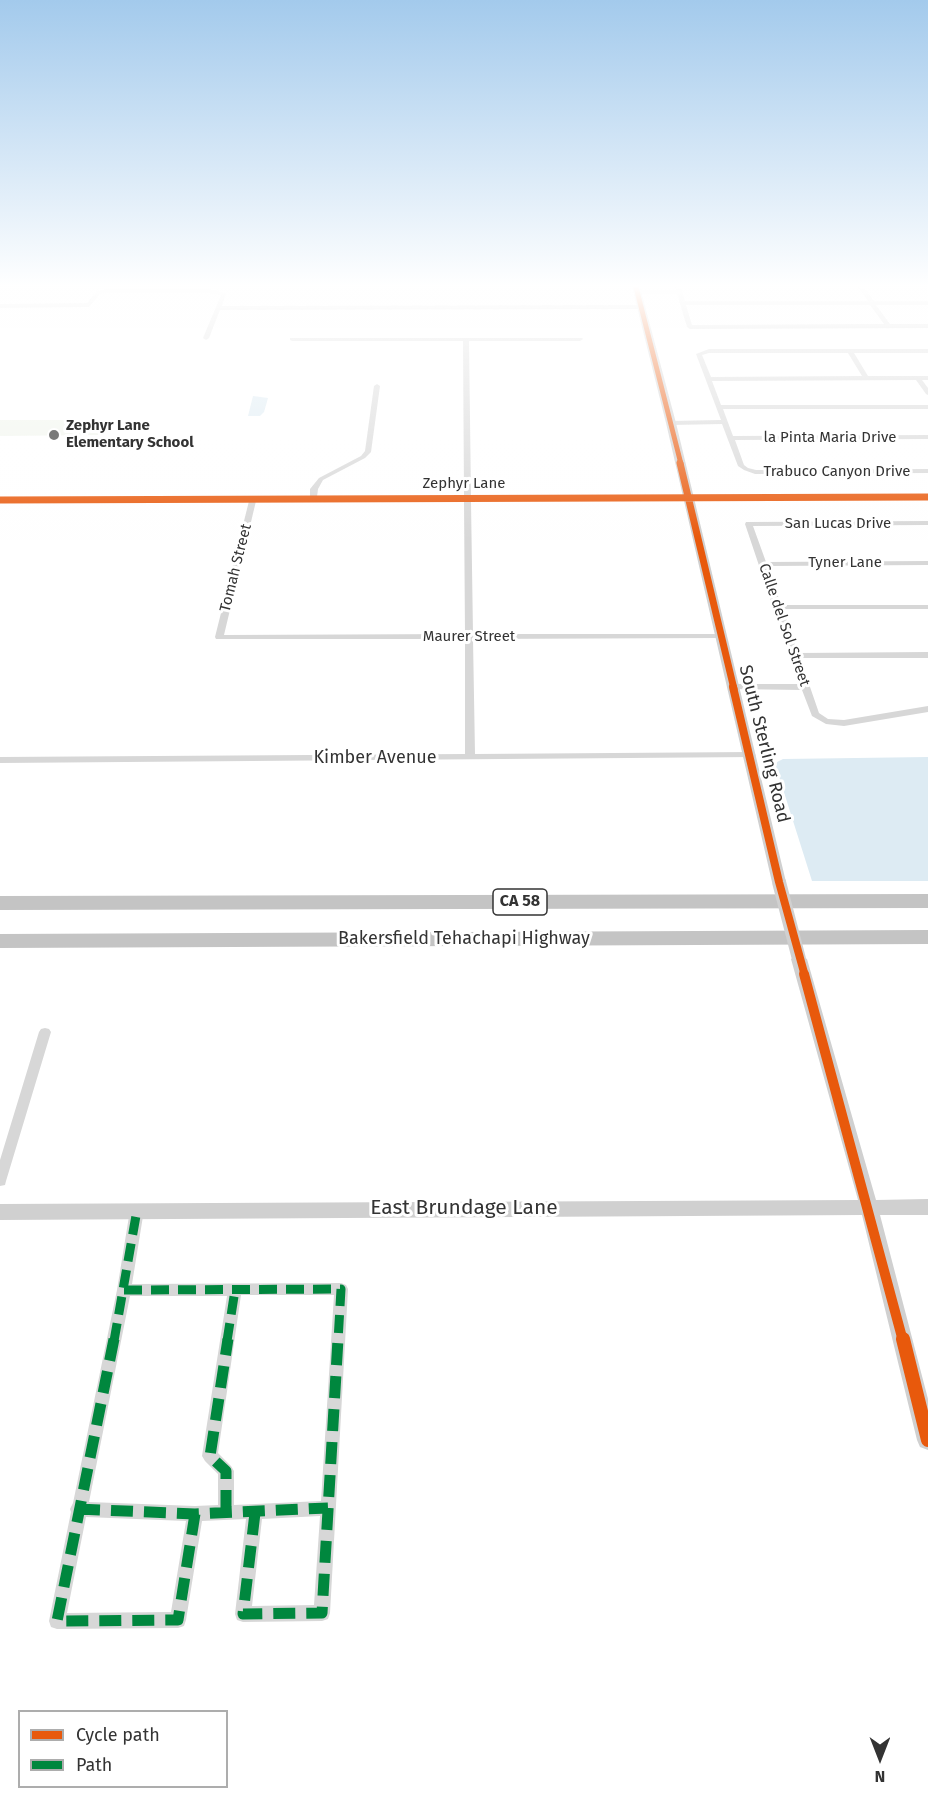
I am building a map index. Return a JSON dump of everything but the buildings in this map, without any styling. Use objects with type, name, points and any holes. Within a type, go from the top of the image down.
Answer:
[{"type":"highway","points":[[0,895],[112,902]]},
{"type":"highway","name":"Bakersfield Tehachapi Highway","points":[[0,903],[928,901]]},
{"type":"highway","name":"Bakersfield Tehachapi Highway","points":[[0,941],[928,937]]},
{"type":"highway","points":[[0,947],[154,940]]},
{"type":"street","points":[[467,371],[470,757]]},
{"type":"street","name":"South Sterling Road","points":[[658,371],[720,636],[751,754],[779,882],[868,1207],[928,1440]]},
{"type":"street","points":[[707,371],[732,438]]},
{"type":"street","points":[[862,371],[866,378]]},
{"type":"street","points":[[918,378],[928,393]]},
{"type":"street","points":[[710,379],[928,378]]},
{"type":"street","points":[[313,499],[314,489],[321,479],[363,458],[368,452],[377,386]]},
{"type":"street","points":[[719,407],[928,406]]},
{"type":"street","points":[[671,423],[725,422]]},
{"type":"street","name":"la Pinta Maria Drive","points":[[732,438],[928,437]]},
{"type":"street","name":"Trabuco Canyon Drive","points":[[732,438],[741,466],[755,472],[928,471]]},
{"type":"street","name":"Zephyr Lane","points":[[0,500],[928,497]]},
{"type":"street","name":"Tomah Street","points":[[219,638],[253,499]]},
{"type":"street","name":"San Lucas Drive","points":[[749,524],[928,523]]},
{"type":"street","name":"Calle del Sol Street","points":[[749,524],[815,714],[826,722],[844,723],[928,709]]},
{"type":"street","name":"Tyner Lane","points":[[763,564],[928,563]]},
{"type":"street","points":[[777,607],[928,607]]},
{"type":"street","name":"Maurer Street","points":[[219,638],[720,636]]},
{"type":"street","points":[[795,656],[928,655]]},
{"type":"street","points":[[734,687],[807,687]]},
{"type":"street","name":"Kimber Avenue","points":[[0,760],[751,754]]},
{"type":"street","points":[[0,1181],[45,1032]]},
{"type":"street","name":"East Brundage Lane","points":[[0,1212],[928,1207]]},
{"type":"street","points":[[137,1210],[124,1290],[57,1621],[178,1620],[195,1515]]},
{"type":"street","points":[[124,1290],[341,1289],[321,1613],[243,1614],[255,1513]]},
{"type":"street","points":[[226,1512],[226,1471],[210,1456],[235,1290]]},
{"type":"street","points":[[78,1509],[195,1515],[328,1508]]},
{"type":"shaded area","points":[[253,396],[268,398],[264,412],[260,416],[248,416]]},
{"type":"shaded area","points":[[0,420],[108,420],[101,435],[0,436]]},
{"type":"shaded area","points":[[928,757],[928,881],[812,881],[776,767],[777,762],[783,759]]},
{"type":"marked path","points":[[137,1210],[124,1290],[57,1621],[178,1620],[195,1514]]},
{"type":"marked path","points":[[124,1290],[341,1289],[322,1613],[243,1614],[255,1513]]},
{"type":"marked path","points":[[226,1512],[226,1471],[210,1456],[235,1290]]},
{"type":"marked path","points":[[78,1509],[195,1514],[328,1508]]},
{"type":"cycle path","points":[[658,371],[779,882],[869,1207],[928,1440]]},
{"type":"cycle path","points":[[0,500],[928,497]]},
{"type":"place","name":"Zephyr Lane Elementary School","points":[[54,435]]}]
